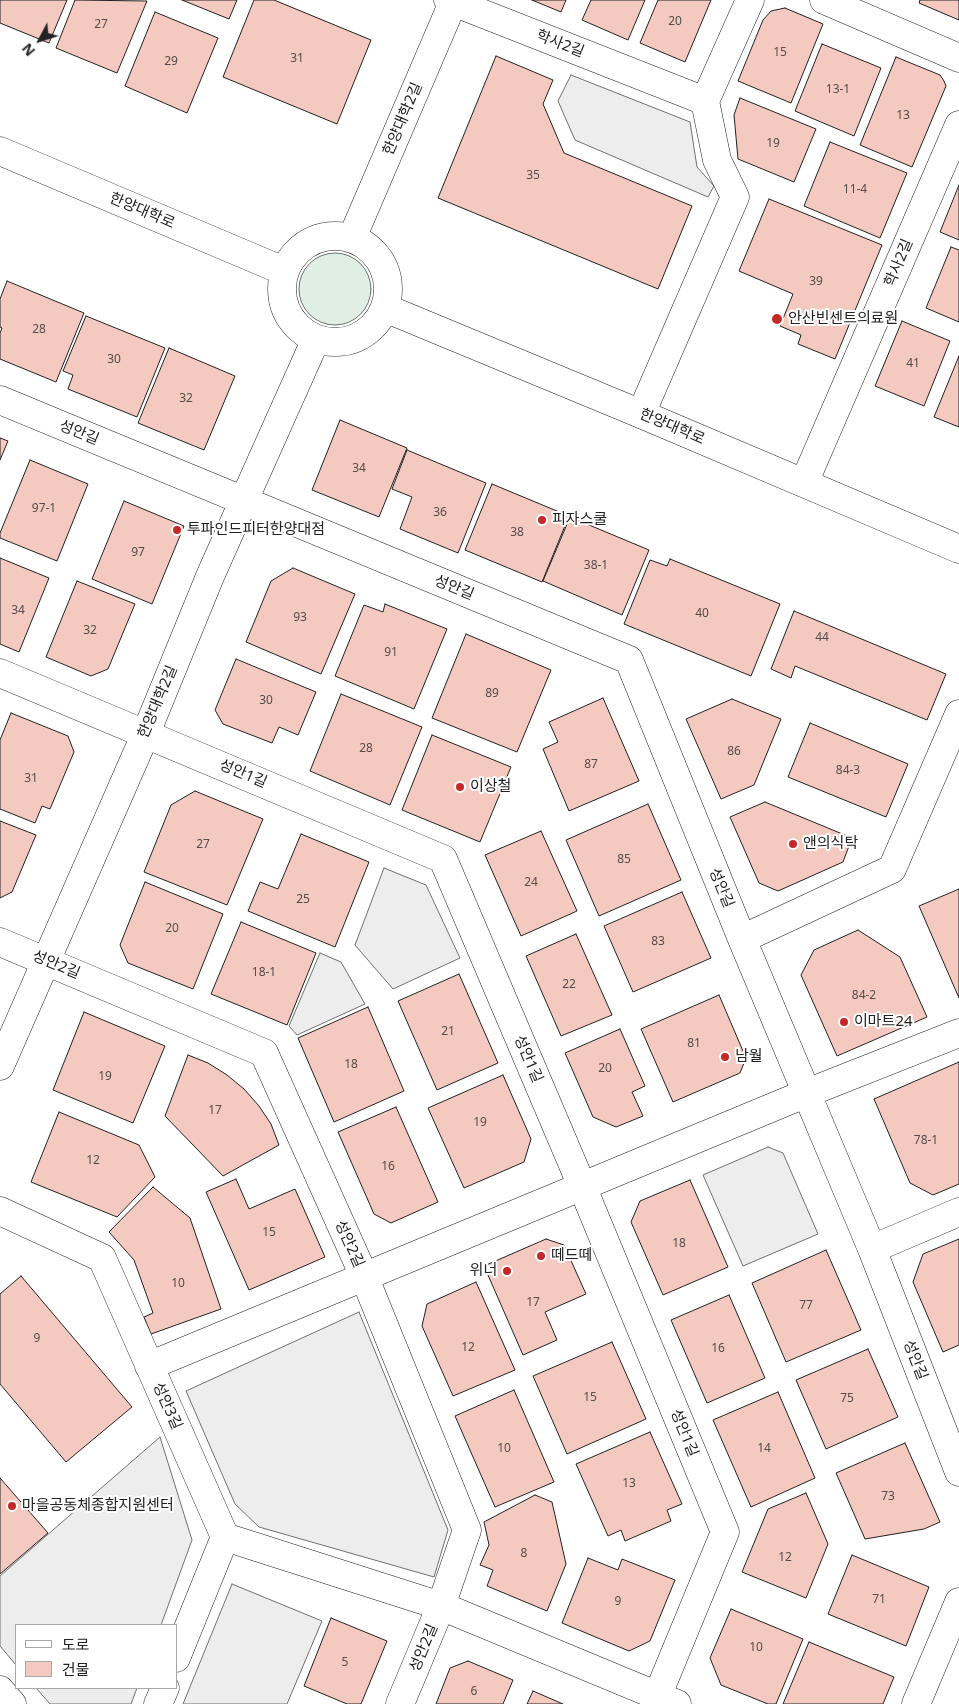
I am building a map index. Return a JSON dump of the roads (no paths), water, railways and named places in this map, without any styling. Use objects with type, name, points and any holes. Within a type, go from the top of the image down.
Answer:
[{"type":"street","points":[[641,414],[735,198],[717,160],[705,100],[750,0]]},
{"type":"street","points":[[824,0],[959,58]]},
{"type":"street","name":"학사2길","points":[[452,1],[705,100]]},
{"type":"street","name":"한양대학2길","points":[[352,238],[452,1]]},
{"type":"street","name":"학사2길","points":[[804,483],[959,125]]},
{"type":"street","name":"한양대학로","points":[[0,151],[284,271]]},
{"type":"street","points":[[336,235],[352,238],[368,246],[379,259],[386,274],[388,292],[385,308],[376,323],[364,334],[349,340],[332,342],[316,339],[302,331],[290,318],[283,304],[281,287],[284,271],[292,256],[305,244],[319,237],[336,235]]},
{"type":"street","name":"한양대학로","points":[[385,308],[959,549]]},
{"type":"street","name":"한양대학2길","points":[[0,1066],[146,733],[211,574],[245,502],[316,339]]},
{"type":"street","name":"성안길","points":[[0,400],[629,660],[742,939],[872,1249],[959,1472]]},
{"type":"street","name":"성안1길","points":[[0,673],[443,859],[582,1186],[725,1532],[662,1701]]},
{"type":"street","points":[[742,939],[892,868],[959,714]]},
{"type":"street","name":"성안2길","points":[[0,942],[264,1053],[364,1276],[467,1530],[441,1606],[400,1704]]},
{"type":"street","points":[[150,1366],[807,1093],[959,1033]]},
{"type":"street","name":"성안3길","points":[[0,1211],[102,1258],[224,1537]]},
{"type":"street","points":[[872,1249],[959,1212]]},
{"type":"street","points":[[178,1653],[224,1537],[441,1606],[662,1701]]},
{"type":"street","points":[[916,1704],[959,1602]]},
{"type":"street","points":[[158,1704],[165,1689]]},
{"type":"street","points":[[0,1690],[12,1704]]},
{"type":"place","name":"안산빈센트의료원","points":[[777,319]]},
{"type":"place","name":"피자스쿨","points":[[542,520]]},
{"type":"place","name":"투파인드피터한양대점","points":[[177,530]]},
{"type":"place","name":"이상철","points":[[460,787]]},
{"type":"place","name":"앤의식탁","points":[[793,844]]},
{"type":"place","name":"이마트24","points":[[844,1022]]},
{"type":"place","name":"남월","points":[[725,1057]]},
{"type":"place","name":"떼드떼","points":[[541,1256]]},
{"type":"place","name":"위너","points":[[507,1271]]},
{"type":"place","name":"마을공동체종합지원센터","points":[[12,1506]]}]
